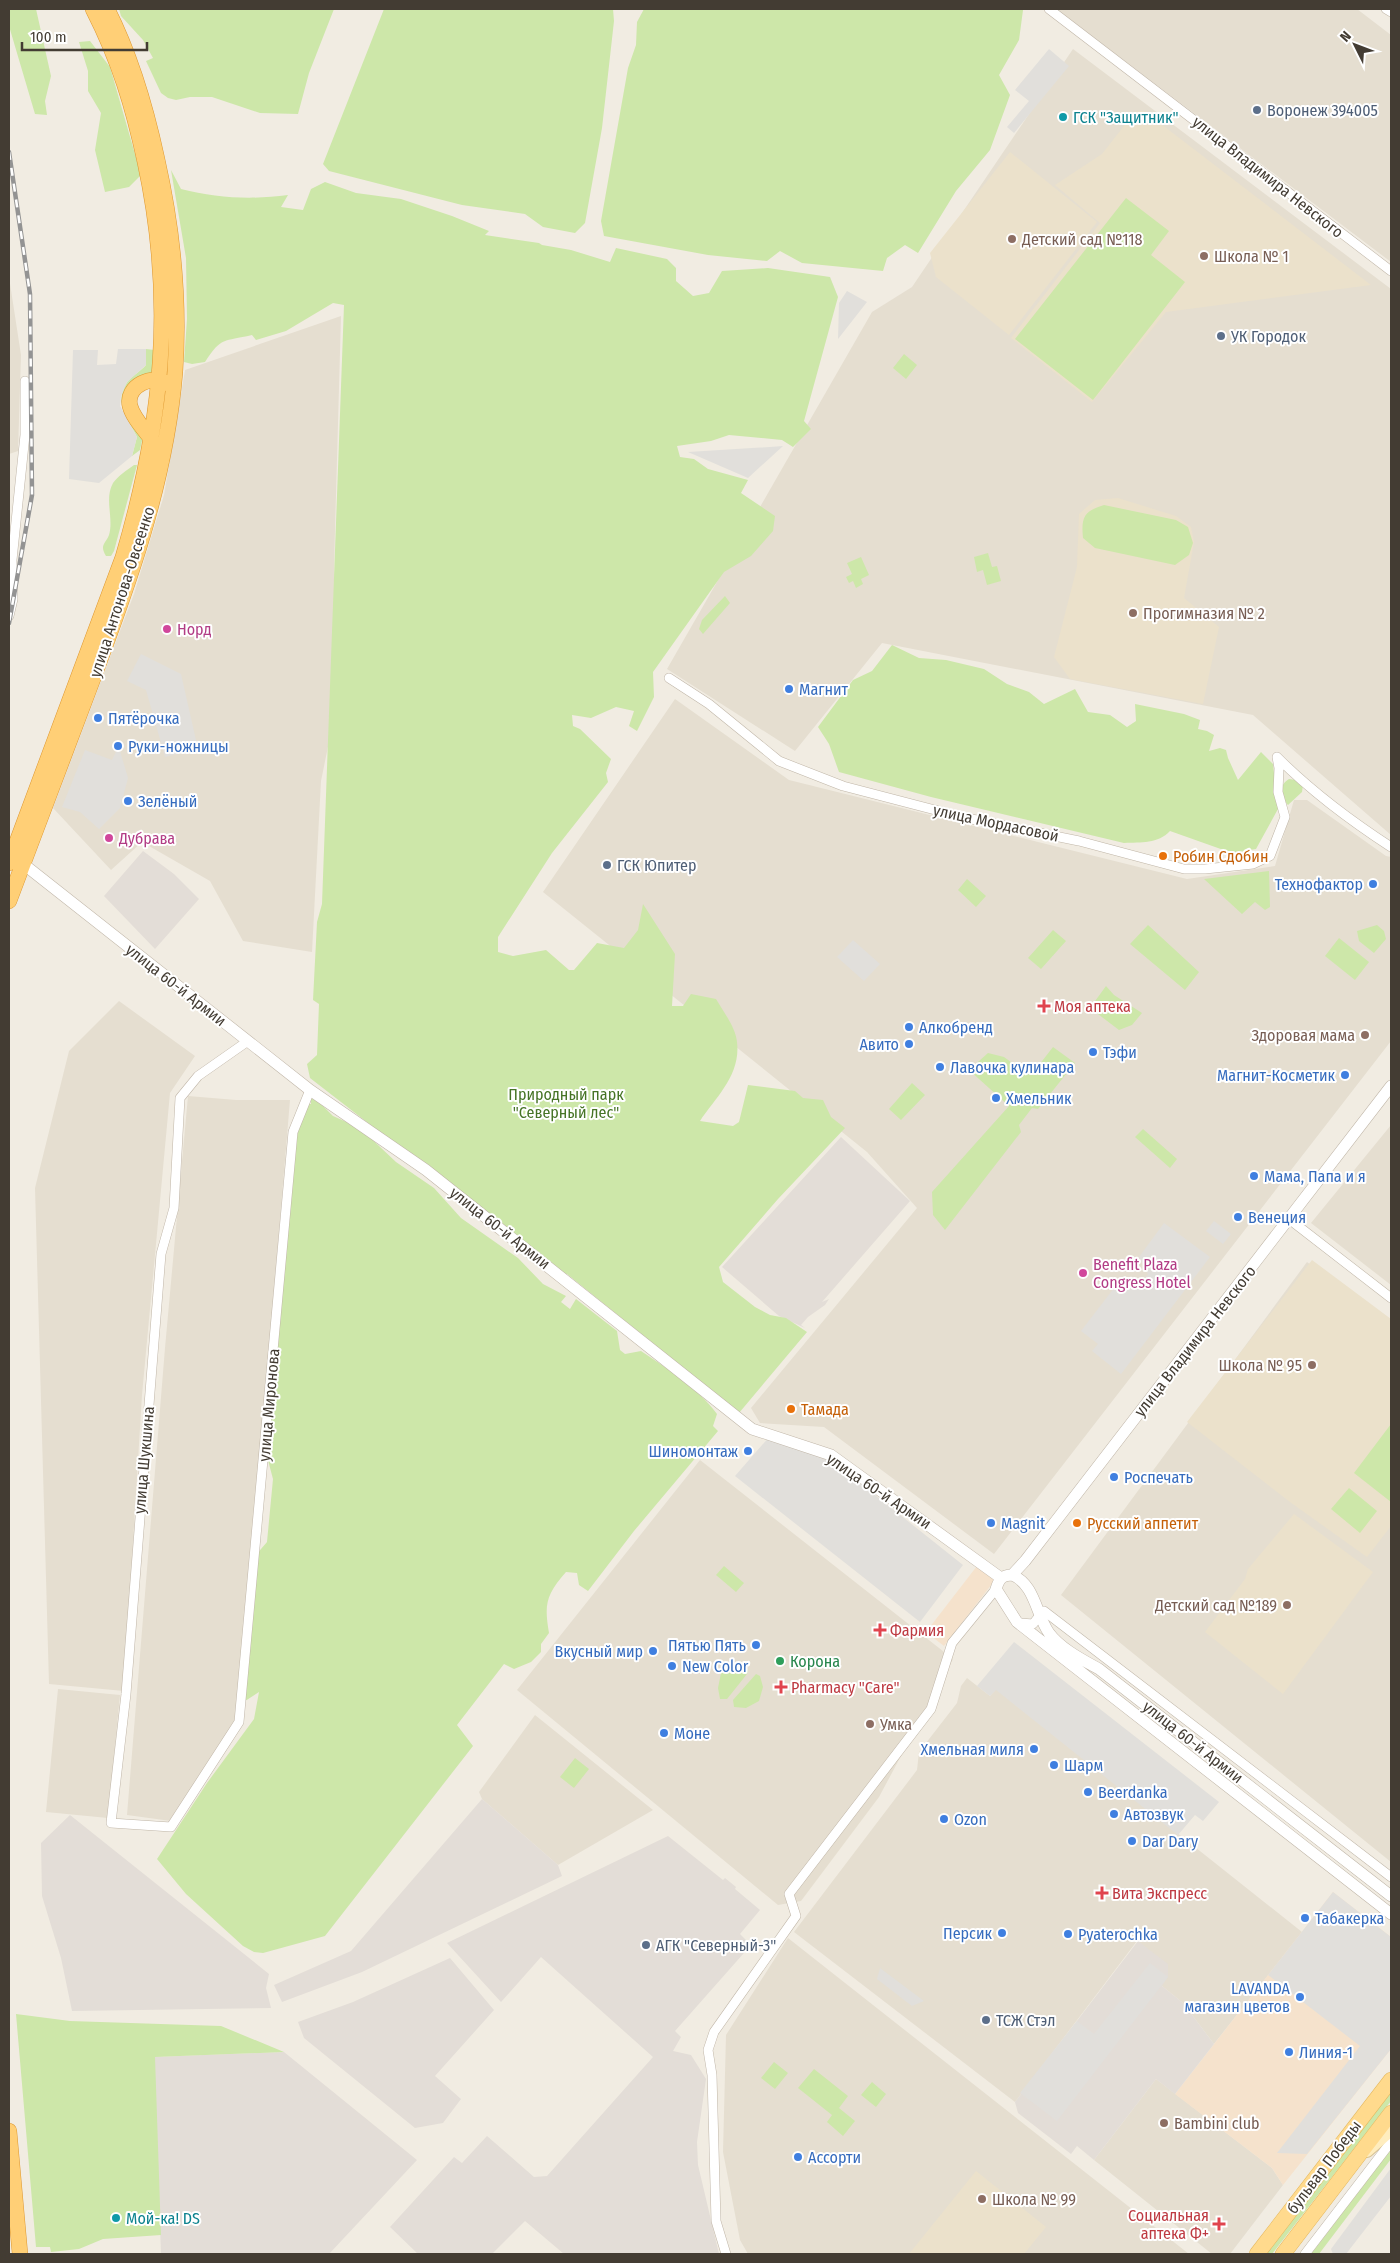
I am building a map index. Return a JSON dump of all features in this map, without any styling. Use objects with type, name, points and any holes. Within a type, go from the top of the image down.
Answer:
[{"type":"highway","name":"улица Антонова-Овсеенко","points":[[9,901],[15,861],[123,557],[137,509],[152,440],[160,380],[164,321],[162,264],[155,208],[124,78],[93,9]]},
{"type":"highway","name":"улица Антонова-Овсеенко","points":[[15,861],[135,562],[152,500],[169,421],[173,392],[176,322],[175,262],[167,203],[151,133],[134,73],[107,9]]},
{"type":"highway","points":[[152,440],[132,412],[130,400],[133,390],[140,384],[160,380],[169,385],[173,392]]},
{"type":"highway","points":[[9,2131],[20,2254]]},
{"type":"main road","name":"бульвар Победы","points":[[1257,2254],[1391,2080]]},
{"type":"main road","name":"бульвар Победы","points":[[1283,2254],[1391,2113]]},
{"type":"main road","points":[[1352,2164],[1391,2130]]},
{"type":"street","name":"улица Владимира Невского","points":[[1049,9],[1391,271]]},
{"type":"street","points":[[1386,9],[1391,12]]},
{"type":"street","points":[[9,616],[13,599],[12,560],[25,435],[25,381]]},
{"type":"street","name":"улица Мордасовой","points":[[669,678],[709,704],[779,760],[843,786],[962,817],[1079,841],[1184,869],[1205,869],[1253,864],[1270,856],[1285,817],[1278,792],[1277,757],[1294,774]]},
{"type":"street","points":[[1278,777],[1294,774],[1391,848]]},
{"type":"street","name":"улица 60-й Армии","points":[[15,861],[310,1090],[426,1170],[752,1429],[831,1456],[998,1584]]},
{"type":"street","name":"улица Шукшина","points":[[111,1823],[126,1694],[161,1254],[174,1208],[180,1098],[198,1076],[248,1041]]},
{"type":"street","name":"улица Владимира Невского","points":[[1012,1575],[1025,1561],[1391,1086]]},
{"type":"street","name":"улица Миронова","points":[[111,1823],[171,1827],[239,1722],[293,1132],[310,1090]]},
{"type":"street","points":[[1289,1219],[1391,1298]]},
{"type":"street","points":[[726,2254],[716,2221],[712,2075],[708,2050],[714,2032],[796,1916],[789,1894],[931,1709],[952,1643],[998,1584],[1012,1575]]},
{"type":"street","name":"улица 60-й Армии","points":[[1012,1575],[1023,1582],[1040,1609],[1048,1632],[1054,1639],[1100,1670],[1391,1896]]},
{"type":"street","points":[[998,1584],[1017,1622],[1028,1625],[1033,1624],[1042,1613],[1391,1877]]},
{"type":"street","name":"улица 60-й Армии","points":[[1017,1622],[1391,1914]]},
{"type":"street","points":[[1296,1840],[1304,1829]]},
{"type":"street","points":[[1305,2254],[1391,2142]]},
{"type":"shaded area","points":[[1056,9],[1357,9],[1391,35],[1391,262]]},
{"type":"shaded area","points":[[1049,49],[1069,66],[1014,133],[1007,127],[1029,101],[1015,90]]},
{"type":"shaded area","points":[[1073,49],[1391,289],[1391,835],[1253,715],[882,643],[795,751],[667,669],[872,312],[912,287]]},
{"type":"shaded area","name":"Школа № 1","points":[[1144,111],[1371,285],[1166,312],[1092,402],[1011,338],[1100,223],[1055,185],[1102,154],[1135,112]]},
{"type":"shaded area","name":"Детский сад №118","points":[[1010,152],[1097,222],[1009,335],[936,277],[930,253]]},
{"type":"shaded area","points":[[9,277],[21,355],[18,451],[9,454]]},
{"type":"shaded area","points":[[847,291],[867,302],[838,339],[839,303]]},
{"type":"shaded area","points":[[341,316],[334,567],[334,717],[321,781],[312,952],[243,941],[210,881],[142,842],[111,870],[53,808],[134,594],[164,495],[185,370]]},
{"type":"shaded area","points":[[118,349],[146,349],[146,365],[127,382],[121,396],[120,406],[137,437],[132,456],[99,483],[69,479],[73,350],[98,350],[97,365],[116,364]]},
{"type":"shaded area","points":[[783,446],[748,478],[688,452],[770,447]]},
{"type":"shaded area","name":"Прогимназия № 2","points":[[1118,498],[1176,516],[1191,527],[1194,542],[1184,598],[1219,627],[1203,704],[1070,679],[1054,657],[1077,567],[1079,514],[1095,500]]},
{"type":"shaded area","points":[[141,654],[181,674],[198,749],[165,757],[146,690],[127,681]]},
{"type":"shaded area","points":[[675,699],[789,780],[1187,879],[1275,866],[1294,800],[1307,800],[1386,856],[1391,857],[1391,1041],[994,1554],[824,1427],[760,1423],[751,1408],[917,1208],[867,1152],[543,892]]},
{"type":"shaded area","points":[[85,750],[112,760],[116,752],[120,751],[128,778],[120,808],[99,829],[80,812],[62,807]]},
{"type":"shaded area","points":[[143,851],[174,874],[199,899],[155,949],[104,896]]},
{"type":"shaded area","points":[[853,940],[880,964],[864,981],[837,957]]},
{"type":"shaded area","points":[[119,1001],[195,1056],[170,1093],[142,1395],[124,1691],[49,1684],[35,1188],[69,1051]]},
{"type":"shaded area","points":[[188,1096],[236,1100],[290,1100],[240,1697],[233,1728],[171,1821],[127,1815],[165,1348]]},
{"type":"shaded area","points":[[1391,1125],[1391,1285],[1311,1223]]},
{"type":"shaded area","points":[[841,1137],[910,1201],[822,1302],[829,1299],[825,1305],[808,1317],[801,1325],[805,1328],[779,1316],[722,1267]]},
{"type":"shaded area","points":[[1214,1221],[1231,1234],[1223,1244],[1206,1231]]},
{"type":"shaded area","points":[[1164,1223],[1210,1257],[1121,1374],[1092,1351],[1098,1344],[1081,1331],[1121,1279],[1143,1281],[1148,1274],[1139,1257]]},
{"type":"shaded area","name":"Школа № 95","points":[[1312,1260],[1391,1319],[1391,1526],[1367,1557],[1290,1502],[1187,1422]]},
{"type":"shaded area","points":[[1307,1262],[1391,1326],[1391,1862],[1061,1595]]},
{"type":"shaded area","points":[[770,1436],[816,1448],[963,1565],[920,1622],[735,1476]]},
{"type":"shaded area","points":[[700,1460],[953,1659],[879,1797],[801,1901],[778,1905],[517,1690]]},
{"type":"shaded area","name":"Детский сад №189","points":[[1294,1514],[1373,1572],[1283,1694],[1205,1632],[1245,1579],[1248,1569]]},
{"type":"shaded area","points":[[977,1566],[995,1580],[944,1646],[926,1632]]},
{"type":"shaded area","points":[[1014,1642],[1219,1802],[1203,1821],[1195,1815],[1178,1835],[996,1690],[990,1696],[977,1686]]},
{"type":"shaded area","points":[[967,1678],[990,1696],[996,1689],[1302,1932],[1214,2044],[1183,2003],[1162,1986],[1137,1941],[1015,2102],[794,1932],[917,1770],[919,1752],[957,1703],[961,1686]]},
{"type":"shaded area","points":[[58,1689],[120,1695],[108,1818],[46,1812]]},
{"type":"shaded area","points":[[535,1715],[653,1810],[558,1865],[482,1799],[479,1792]]},
{"type":"shaded area","points":[[482,1799],[558,1865],[562,1876],[362,1972],[282,2002],[274,1985],[351,1951]]},
{"type":"shaded area","points":[[70,1815],[269,1974],[266,1988],[271,2008],[72,2011],[61,1958],[42,1896],[41,1843]]},
{"type":"shaded area","points":[[668,1836],[723,1880],[725,1878],[760,1910],[740,1934],[751,1945],[675,2031],[681,2037],[673,2051],[691,2055],[706,2079],[697,2142],[698,2165],[719,2254],[564,2254],[525,2221],[492,2254],[418,2254],[390,2227],[454,2157],[462,2163],[487,2136],[534,2177],[547,2176],[653,2057],[541,1957],[501,2002],[447,1943]]},
{"type":"shaded area","points":[[1333,1892],[1391,1937],[1391,2049],[1283,2185],[1272,2168],[1175,2094]]},
{"type":"shaded area","points":[[1333,1892],[1391,1937],[1391,2049],[1307,2154],[1277,2153],[1360,2046],[1268,1975]]},
{"type":"shaded area","points":[[788,1938],[1189,2254],[748,2254],[740,2240],[723,2152],[726,2035]]},
{"type":"shaded area","points":[[1138,1941],[1168,1964],[1168,1977],[1162,1986],[1183,2003],[1214,2044],[1175,2094],[1156,2079],[1094,2160],[1077,2146],[1071,2154],[1018,2113],[1015,2102]]},
{"type":"shaded area","points":[[450,1958],[494,2010],[435,2076],[461,2099],[443,2123],[415,2128],[304,2038],[298,2022],[353,2002]]},
{"type":"shaded area","points":[[1150,1963],[1168,1977],[1057,2121],[1020,2093],[1077,2021],[1094,2034]]},
{"type":"shaded area","points":[[880,1968],[924,2001],[912,2006],[877,1979]]},
{"type":"shaded area","points":[[284,2052],[417,2160],[329,2254],[161,2254],[154,2057]]},
{"type":"shaded area","points":[[1156,2079],[1272,2168],[1283,2185],[1230,2254],[1212,2254],[1094,2160]]},
{"type":"shaded area","points":[[1391,2168],[1391,2196],[1346,2254],[1333,2254],[1331,2249]]},
{"type":"shaded area","name":"Школа № 99","points":[[976,2171],[1046,2227],[1024,2254],[909,2254]]},
{"type":"green space","points":[[9,9],[36,9],[51,76],[45,101],[47,115],[35,114],[9,26]]},
{"type":"green space","points":[[119,9],[334,9],[309,73],[298,114],[260,113],[212,97],[190,97],[176,100],[168,98],[161,93],[146,61],[153,58],[143,40],[121,16]]},
{"type":"green space","points":[[384,9],[613,9],[614,21],[602,128],[585,223],[575,233],[543,227],[525,214],[462,205],[329,171],[323,164]]},
{"type":"green space","points":[[644,9],[1023,10],[1019,40],[999,75],[1010,95],[990,150],[956,191],[918,253],[905,245],[887,258],[883,271],[802,263],[780,251],[767,261],[708,255],[604,236],[601,221],[628,68],[636,45],[637,22]]},
{"type":"green space","points":[[90,41],[110,67],[141,175],[129,187],[105,192],[95,150],[101,113],[88,91],[88,71],[79,42]]},
{"type":"green space","name":"Природный парк \"Северный лес\"","points":[[171,170],[181,189],[207,194],[248,198],[288,195],[281,207],[303,210],[311,189],[325,182],[356,193],[401,199],[489,231],[485,235],[539,243],[571,250],[610,262],[616,248],[667,259],[676,268],[676,281],[693,296],[709,293],[722,271],[768,268],[830,277],[838,297],[804,421],[811,429],[793,447],[782,440],[729,435],[711,441],[677,446],[680,457],[694,459],[708,469],[748,480],[741,493],[775,516],[773,531],[751,556],[724,572],[653,672],[654,697],[637,731],[629,726],[634,711],[616,707],[591,718],[572,715],[573,726],[580,729],[611,759],[606,773],[608,782],[552,853],[498,937],[498,952],[513,956],[546,950],[569,970],[574,970],[597,943],[624,948],[638,930],[643,904],[675,954],[672,1006],[683,1006],[691,994],[716,999],[729,1020],[736,1037],[737,1054],[731,1075],[700,1121],[733,1126],[739,1122],[748,1085],[795,1091],[803,1098],[823,1100],[831,1117],[845,1128],[778,1199],[719,1267],[723,1282],[755,1307],[770,1315],[786,1318],[807,1332],[739,1413],[567,1274],[564,1275],[310,1078],[307,1064],[317,1055],[319,1004],[313,1000],[317,922],[322,904],[344,305],[333,303],[286,331],[256,340],[252,335],[224,341],[215,348],[205,362],[192,364],[184,362],[187,319],[186,258]]},
{"type":"green space","points":[[1126,198],[1169,231],[1151,255],[1185,282],[1093,400],[1015,339]]},
{"type":"green space","points":[[146,349],[155,350],[154,375],[129,387],[143,436],[140,450],[132,456],[137,437],[123,410],[122,396],[128,381],[146,365]]},
{"type":"green space","points":[[904,354],[917,365],[906,379],[893,368]]},
{"type":"green space","points":[[134,465],[137,465],[114,551],[111,556],[106,556],[103,547],[110,529],[110,489],[117,478]]},
{"type":"green space","points":[[1104,505],[1176,520],[1188,527],[1193,543],[1189,555],[1175,565],[1095,548],[1083,538],[1083,520],[1092,510]]},
{"type":"green space","points":[[988,553],[992,567],[997,566],[1001,581],[987,585],[983,570],[977,572],[974,557]]},
{"type":"green space","points":[[861,557],[869,575],[861,579],[863,584],[856,588],[853,581],[849,583],[846,577],[852,574],[847,563]]},
{"type":"green space","points":[[725,596],[730,603],[703,634],[699,629],[702,620]]},
{"type":"green space","points":[[892,645],[919,658],[946,660],[984,669],[1007,684],[1029,692],[1044,704],[1075,689],[1088,712],[1110,715],[1127,727],[1136,721],[1135,704],[1184,714],[1200,720],[1198,729],[1214,735],[1209,751],[1220,748],[1226,750],[1238,780],[1261,752],[1273,764],[1278,809],[1256,849],[1232,853],[1170,831],[1155,840],[1124,843],[931,797],[839,772],[829,744],[818,727],[853,680],[872,671]]},
{"type":"green space","points":[[1289,779],[1296,780],[1303,785],[1302,792],[1288,805],[1284,799],[1282,788]]},
{"type":"green space","points":[[1269,871],[1270,907],[1265,910],[1255,902],[1242,914],[1204,879]]},
{"type":"green space","points":[[967,879],[986,896],[976,907],[958,890]]},
{"type":"green space","points":[[1148,925],[1199,972],[1185,990],[1130,944]]},
{"type":"green space","points":[[1377,925],[1384,931],[1386,939],[1374,953],[1359,941],[1357,931]]},
{"type":"green space","points":[[1053,930],[1066,941],[1041,969],[1028,958]]},
{"type":"green space","points":[[1339,938],[1369,962],[1355,980],[1325,956]]},
{"type":"green space","points":[[1106,986],[1114,995],[1142,1013],[1132,1025],[1119,1030],[1090,1008]]},
{"type":"green space","points":[[1053,1047],[1075,1063],[1038,1109],[1032,1108],[1019,1125],[1021,1132],[945,1230],[933,1215],[932,1192],[1009,1106],[969,1070],[988,1053],[1004,1057],[1026,1073],[1034,1063],[1039,1065]]},
{"type":"green space","points":[[912,1083],[925,1095],[901,1120],[889,1109]]},
{"type":"green space","points":[[311,1098],[320,1103],[333,1116],[360,1128],[396,1162],[434,1188],[461,1218],[518,1258],[543,1284],[566,1296],[561,1302],[570,1309],[576,1299],[617,1331],[620,1350],[625,1354],[641,1351],[692,1387],[717,1414],[713,1426],[718,1431],[634,1531],[588,1591],[579,1585],[577,1573],[566,1572],[559,1580],[548,1600],[549,1633],[541,1644],[541,1652],[531,1662],[514,1669],[504,1664],[457,1725],[473,1746],[325,1936],[263,1953],[254,1952],[243,1946],[186,1894],[157,1859],[207,1783],[254,1719],[259,1692],[242,1703],[255,1556],[267,1542],[273,1479],[265,1449],[293,1132],[303,1104],[311,1104]]},
{"type":"green space","points":[[1143,1129],[1177,1159],[1170,1168],[1135,1137]]},
{"type":"green space","points":[[1391,1424],[1391,1502],[1354,1473]]},
{"type":"green space","points":[[1349,1488],[1377,1511],[1360,1533],[1331,1509]]},
{"type":"green space","points":[[724,1566],[744,1583],[736,1592],[716,1575]]},
{"type":"green space","points":[[743,1666],[748,1671],[747,1674],[727,1699],[720,1699],[718,1688],[721,1673],[734,1667]]},
{"type":"green space","points":[[756,1674],[760,1676],[763,1687],[759,1701],[746,1708],[734,1707],[733,1700]]},
{"type":"green space","points":[[575,1758],[589,1769],[574,1788],[560,1777]]},
{"type":"green space","points":[[16,2014],[70,2021],[221,2026],[284,2052],[155,2057],[161,2235],[103,2239],[79,2249],[51,2252],[50,2247],[36,2247]]},
{"type":"green space","points":[[774,2062],[788,2073],[775,2089],[761,2078]]},
{"type":"green space","points":[[814,2069],[848,2096],[839,2108],[855,2121],[843,2136],[827,2122],[832,2115],[798,2088]]},
{"type":"green space","points":[[872,2082],[886,2094],[876,2107],[861,2095]]},
{"type":"green space","points":[[1391,2090],[1391,2101],[1272,2254],[1265,2254]]},
{"type":"green space","points":[[1391,2149],[1391,2159],[1319,2254],[1311,2254]]},
{"type":"railway","points":[[9,152],[30,294],[32,495],[9,623]]},
{"type":"place","name":"Воронеж 394005","points":[[1257,110]]},
{"type":"place","name":"ГСК \"Защитник\"","points":[[1063,117]]},
{"type":"place","name":"Детский сад №118","points":[[1012,239]]},
{"type":"place","name":"Школа № 1","points":[[1204,256]]},
{"type":"place","name":"УК Городок","points":[[1221,336]]},
{"type":"place","name":"Прогимназия № 2","points":[[1133,613]]},
{"type":"place","name":"Норд","points":[[167,629]]},
{"type":"place","name":"Магнит","points":[[789,689]]},
{"type":"place","name":"Пятёрочка","points":[[98,718]]},
{"type":"place","name":"Руки-ножницы","points":[[118,746]]},
{"type":"place","name":"Зелёный","points":[[128,801]]},
{"type":"place","name":"Дубрава","points":[[109,838]]},
{"type":"place","name":"Робин Сдобин","points":[[1163,856]]},
{"type":"place","name":"ГСК Юпитер","points":[[607,865]]},
{"type":"place","name":"Технофактор","points":[[1373,884]]},
{"type":"place","name":"Моя аптека","points":[[1044,1006]]},
{"type":"place","name":"Алкобренд","points":[[909,1027]]},
{"type":"place","name":"Здоровая мама","points":[[1365,1035]]},
{"type":"place","name":"Авито","points":[[909,1044]]},
{"type":"place","name":"Тэфи","points":[[1093,1052]]},
{"type":"place","name":"Лавочка кулинара","points":[[940,1067]]},
{"type":"place","name":"Магнит-Косметик","points":[[1345,1075]]},
{"type":"place","name":"Хмельник","points":[[996,1098]]},
{"type":"place","name":"Мама, Папа и я","points":[[1254,1176]]},
{"type":"place","name":"Венеция","points":[[1238,1217]]},
{"type":"place","name":"Benefit Plaza Congress Hotel","points":[[1083,1273]]},
{"type":"place","name":"Школа № 95","points":[[1312,1365]]},
{"type":"place","name":"Тамада","points":[[791,1409]]},
{"type":"place","name":"Шиномонтаж","points":[[748,1451]]},
{"type":"place","name":"Роспечать","points":[[1114,1477]]},
{"type":"place","name":"Magnit","points":[[991,1523]]},
{"type":"place","name":"Русский аппетит","points":[[1077,1523]]},
{"type":"place","name":"Детский сад №189","points":[[1287,1605]]},
{"type":"place","name":"Фармия","points":[[880,1630]]},
{"type":"place","name":"Пятью Пять","points":[[756,1645]]},
{"type":"place","name":"Вкусный мир","points":[[653,1651]]},
{"type":"place","name":"Корона","points":[[780,1661]]},
{"type":"place","name":"New Color","points":[[672,1666]]},
{"type":"place","name":"Pharmacy \"Care\"","points":[[781,1687]]},
{"type":"place","name":"Умка","points":[[870,1724]]},
{"type":"place","name":"Моне","points":[[664,1733]]},
{"type":"place","name":"Хмельная миля","points":[[1034,1749]]},
{"type":"place","name":"Шарм","points":[[1054,1765]]},
{"type":"place","name":"Beerdanka","points":[[1088,1792]]},
{"type":"place","name":"Автозвук","points":[[1114,1814]]},
{"type":"place","name":"Ozon","points":[[944,1819]]},
{"type":"place","name":"Dar Dary","points":[[1132,1841]]},
{"type":"place","name":"Вита Экспресс","points":[[1102,1893]]},
{"type":"place","name":"Табакерка","points":[[1305,1918]]},
{"type":"place","name":"Персик","points":[[1002,1933]]},
{"type":"place","name":"Pyaterochka","points":[[1068,1934]]},
{"type":"place","name":"АГК \"Северный-3\"","points":[[646,1945]]},
{"type":"place","name":"LAVANDA магазин цветов","points":[[1300,1997]]},
{"type":"place","name":"ТСЖ Стэл","points":[[986,2020]]},
{"type":"place","name":"Линия-1","points":[[1289,2052]]},
{"type":"place","name":"Bambini club","points":[[1164,2123]]},
{"type":"place","name":"Ассорти","points":[[798,2157]]},
{"type":"place","name":"Школа № 99","points":[[982,2199]]},
{"type":"place","name":"Мой-ка! DS","points":[[116,2218]]},
{"type":"place","name":"Социальная аптека Ф+","points":[[1219,2224]]}]
